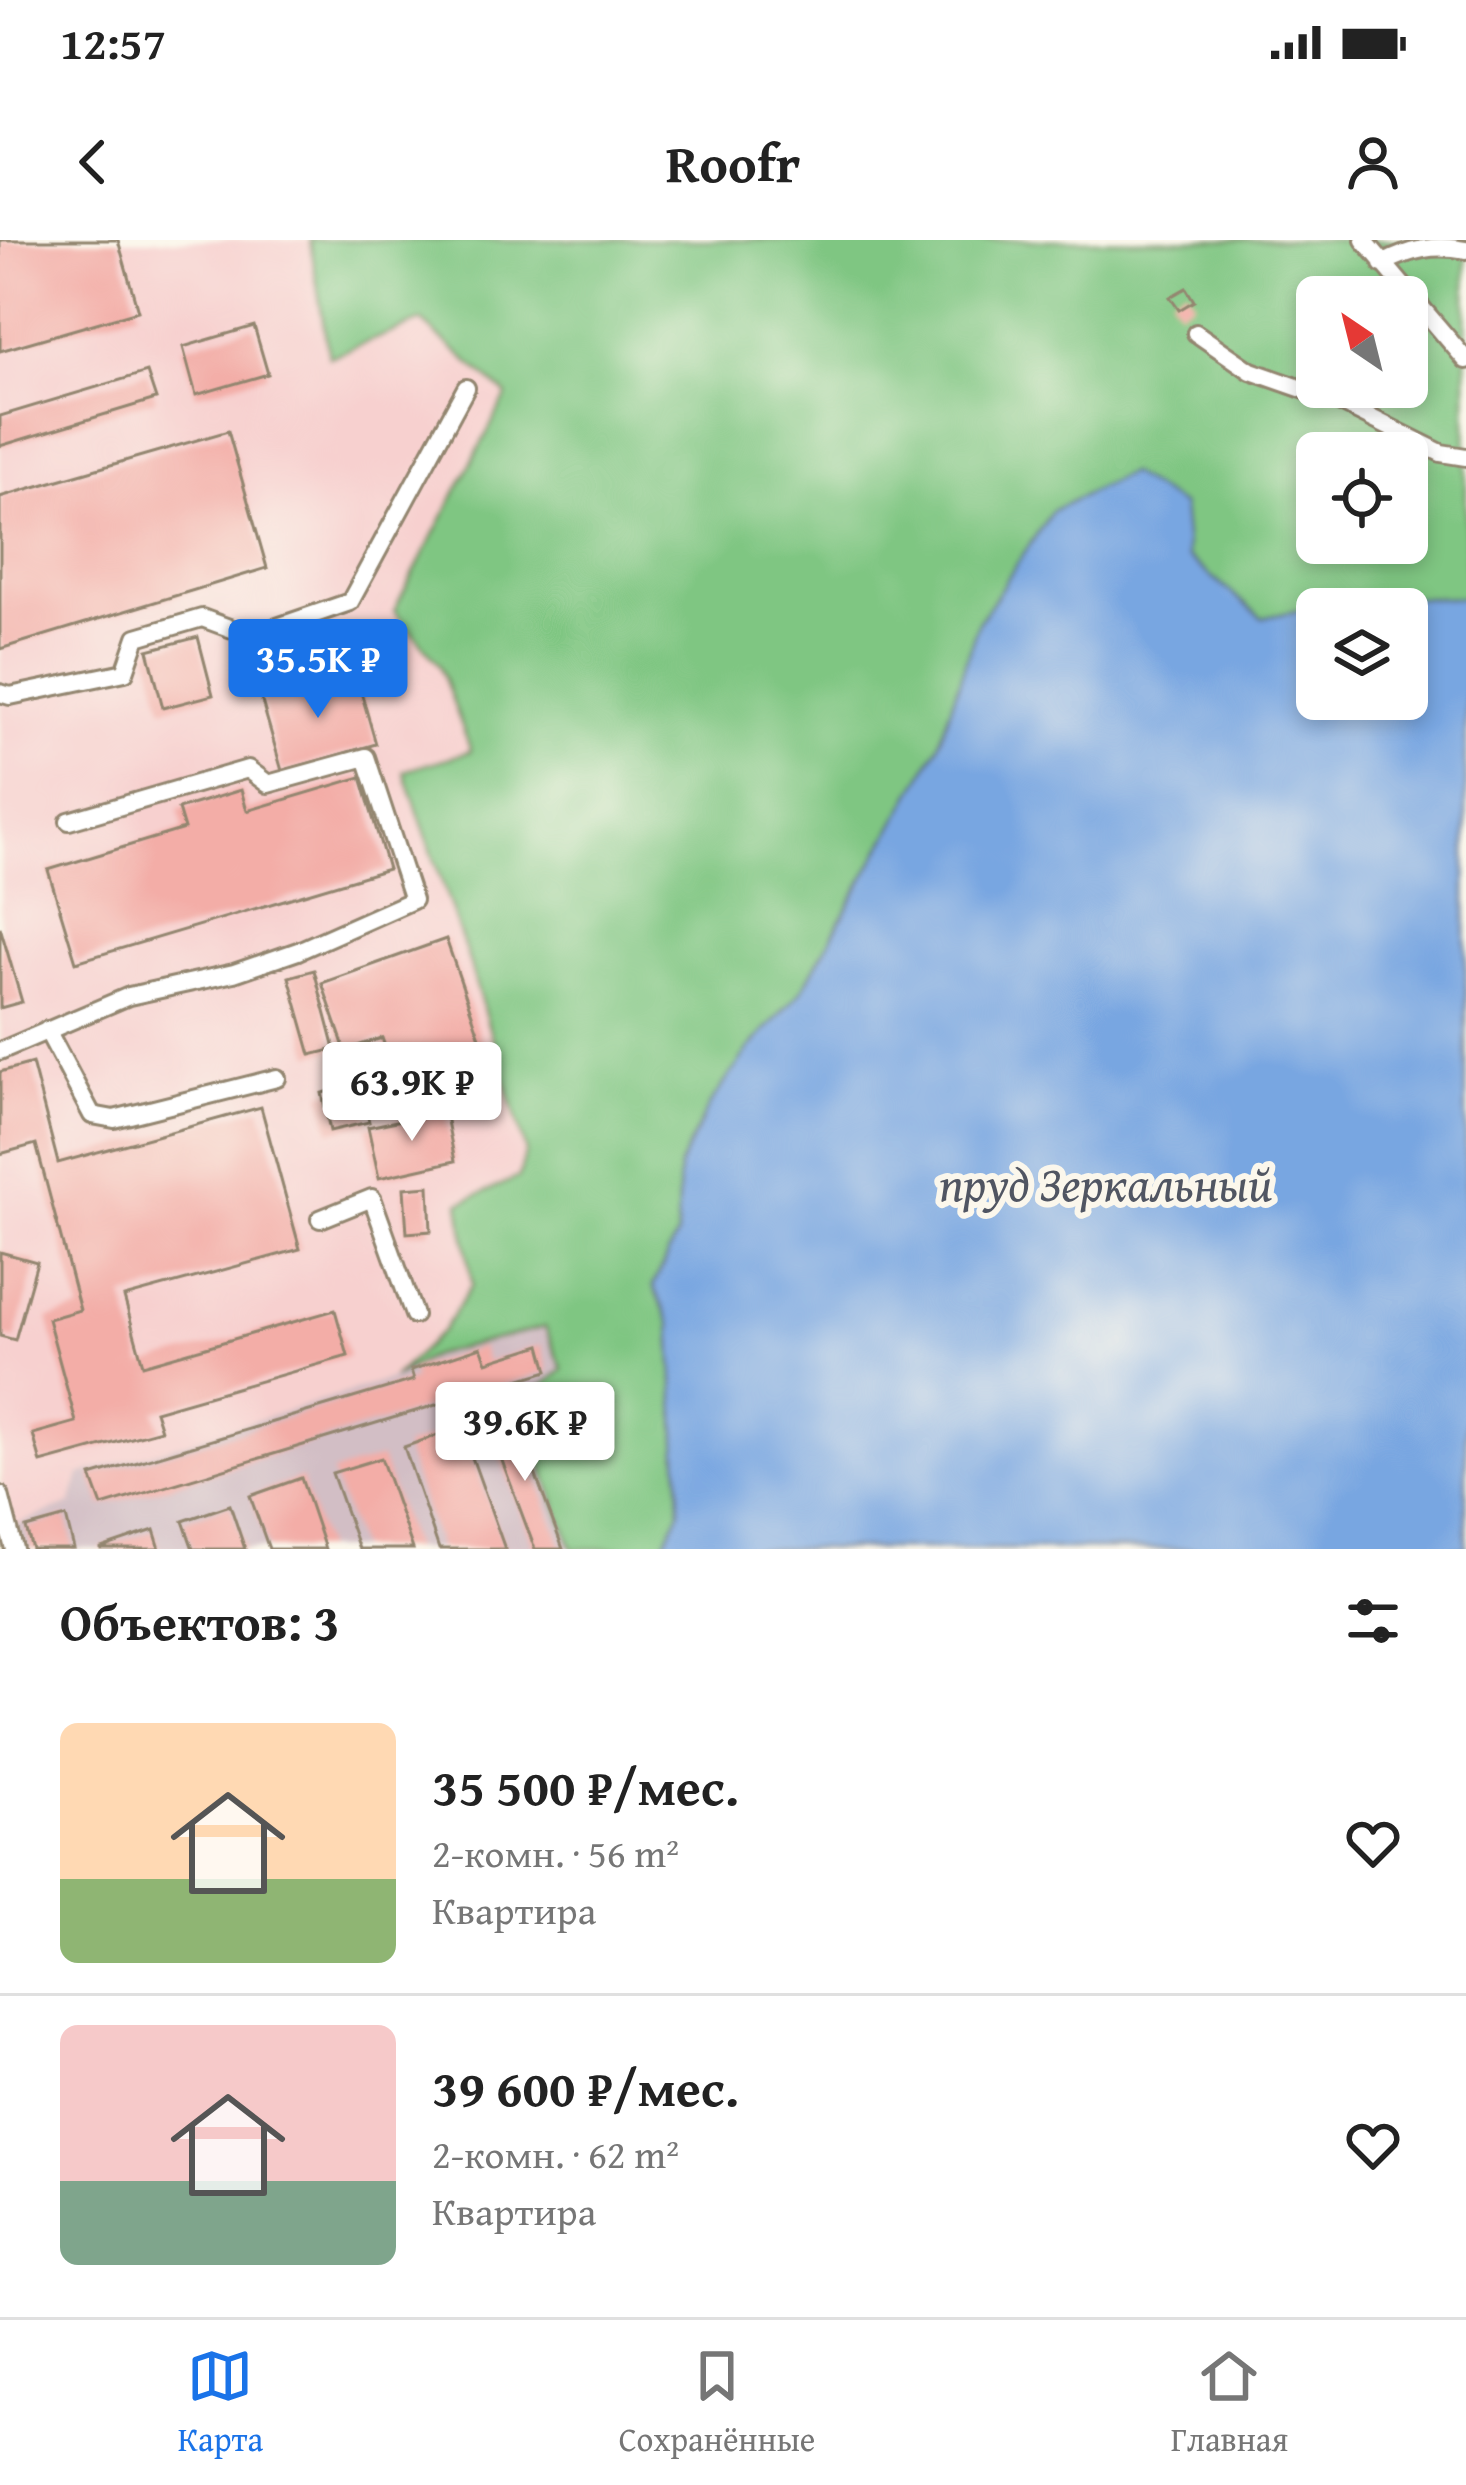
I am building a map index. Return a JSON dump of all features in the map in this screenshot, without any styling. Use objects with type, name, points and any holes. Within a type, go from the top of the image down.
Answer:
[{"type":"lane","points":[[1364,240],[1466,360]]},
{"type":"lane","points":[[1382,264],[1408,250],[1442,246],[1466,250]]},
{"type":"lane","points":[[1196,333],[1251,370],[1337,401],[1441,453],[1466,458]]},
{"type":"lane","points":[[0,693],[10,696],[125,672],[137,637],[202,618],[251,636],[350,602],[466,388]]},
{"type":"lane","points":[[0,1051],[129,997],[233,973],[298,951],[413,900],[366,757],[268,784],[248,769],[70,821]]},
{"type":"lane","points":[[47,1030],[92,1115],[114,1119],[277,1078]]},
{"type":"lane","points":[[320,1219],[372,1198],[414,1316]]},
{"type":"lane","points":[[0,1495],[14,1549]]},
{"type":"shaded area","points":[[0,240],[310,240],[329,357],[421,321],[507,395],[394,610],[439,664],[471,752],[405,772],[526,1151],[520,1177],[460,1203],[472,1284],[442,1331],[393,1378],[80,1475],[71,1504],[1,1530]]},
{"type":"shaded area","points":[[545,1327],[563,1370],[519,1404],[573,1549],[6,1549],[1,1530],[71,1504],[80,1475],[393,1378],[433,1355]]},
{"type":"green space","points":[[310,240],[1466,240],[1466,598],[1428,598],[1428,588],[1296,588],[1296,611],[1262,618],[1187,557],[1052,511],[978,623],[938,747],[802,990],[750,1048],[710,1104],[679,1166],[677,1235],[653,1286],[671,1324],[679,1475],[680,1512],[665,1549],[573,1549],[519,1404],[563,1370],[545,1327],[433,1355],[393,1378],[442,1331],[472,1285],[460,1203],[519,1177],[526,1151],[468,958],[404,771],[471,751],[439,664],[394,611],[507,395],[421,321],[329,357]]},
{"type":"water","name":"пруд Зеркальный","points":[[1128,473],[1182,506],[1187,557],[1262,618],[1296,611],[1296,720],[1428,720],[1428,598],[1466,598],[1466,1549],[665,1549],[680,1512],[679,1475],[671,1324],[653,1286],[677,1235],[679,1166],[710,1104],[750,1048],[802,990],[938,747],[978,623],[1052,511]]},
{"type":"building","points":[[0,240],[118,240],[138,311],[0,351]]},
{"type":"building","points":[[1186,288],[1194,301],[1179,310],[1170,297]]},
{"type":"building","points":[[254,326],[268,374],[196,395],[183,347]]},
{"type":"building","points":[[147,372],[156,399],[0,446],[0,416]]},
{"type":"building","points":[[228,431],[267,568],[0,649],[0,497]]},
{"type":"building","points":[[198,637],[213,695],[163,708],[148,650]]},
{"type":"building","points":[[355,671],[376,744],[282,771],[261,698]]},
{"type":"building","points":[[361,777],[388,869],[76,962],[48,870],[184,829],[178,809],[241,790],[247,811]]},
{"type":"building","points":[[0,927],[22,1002],[0,1008]]},
{"type":"building","points":[[446,939],[482,1043],[433,1060],[430,1051],[391,1064],[382,1038],[345,1050],[322,983]]},
{"type":"building","points":[[314,970],[335,1049],[311,1055],[289,977]]},
{"type":"building","points":[[32,1063],[58,1163],[261,1107],[300,1249],[124,1297],[143,1365],[335,1310],[348,1356],[155,1411],[161,1430],[41,1463],[33,1434],[76,1422],[48,1319],[80,1310],[36,1144],[0,1154],[0,1072]]},
{"type":"building","points":[[360,1084],[369,1122],[330,1131],[322,1093]]},
{"type":"building","points":[[445,1111],[455,1161],[379,1178],[368,1127]]},
{"type":"building","points":[[429,1186],[431,1231],[407,1233],[404,1188]]},
{"type":"building","points":[[0,1252],[37,1262],[15,1340],[0,1336]]},
{"type":"building","points":[[541,1345],[548,1371],[102,1506],[91,1476],[414,1380],[411,1370],[481,1347],[487,1362]]},
{"type":"building","points":[[515,1416],[563,1549],[535,1549],[489,1426]]},
{"type":"building","points":[[461,1427],[505,1549],[439,1549],[404,1447]]},
{"type":"building","points":[[381,1458],[413,1549],[359,1549],[332,1473]]},
{"type":"building","points":[[301,1478],[325,1549],[269,1549],[250,1496]]},
{"type":"building","points":[[230,1505],[245,1549],[193,1549],[183,1521]]},
{"type":"building","points":[[66,1517],[74,1549],[32,1549],[26,1528]]},
{"type":"building","points":[[154,1530],[160,1549],[101,1549],[101,1548]]}]
